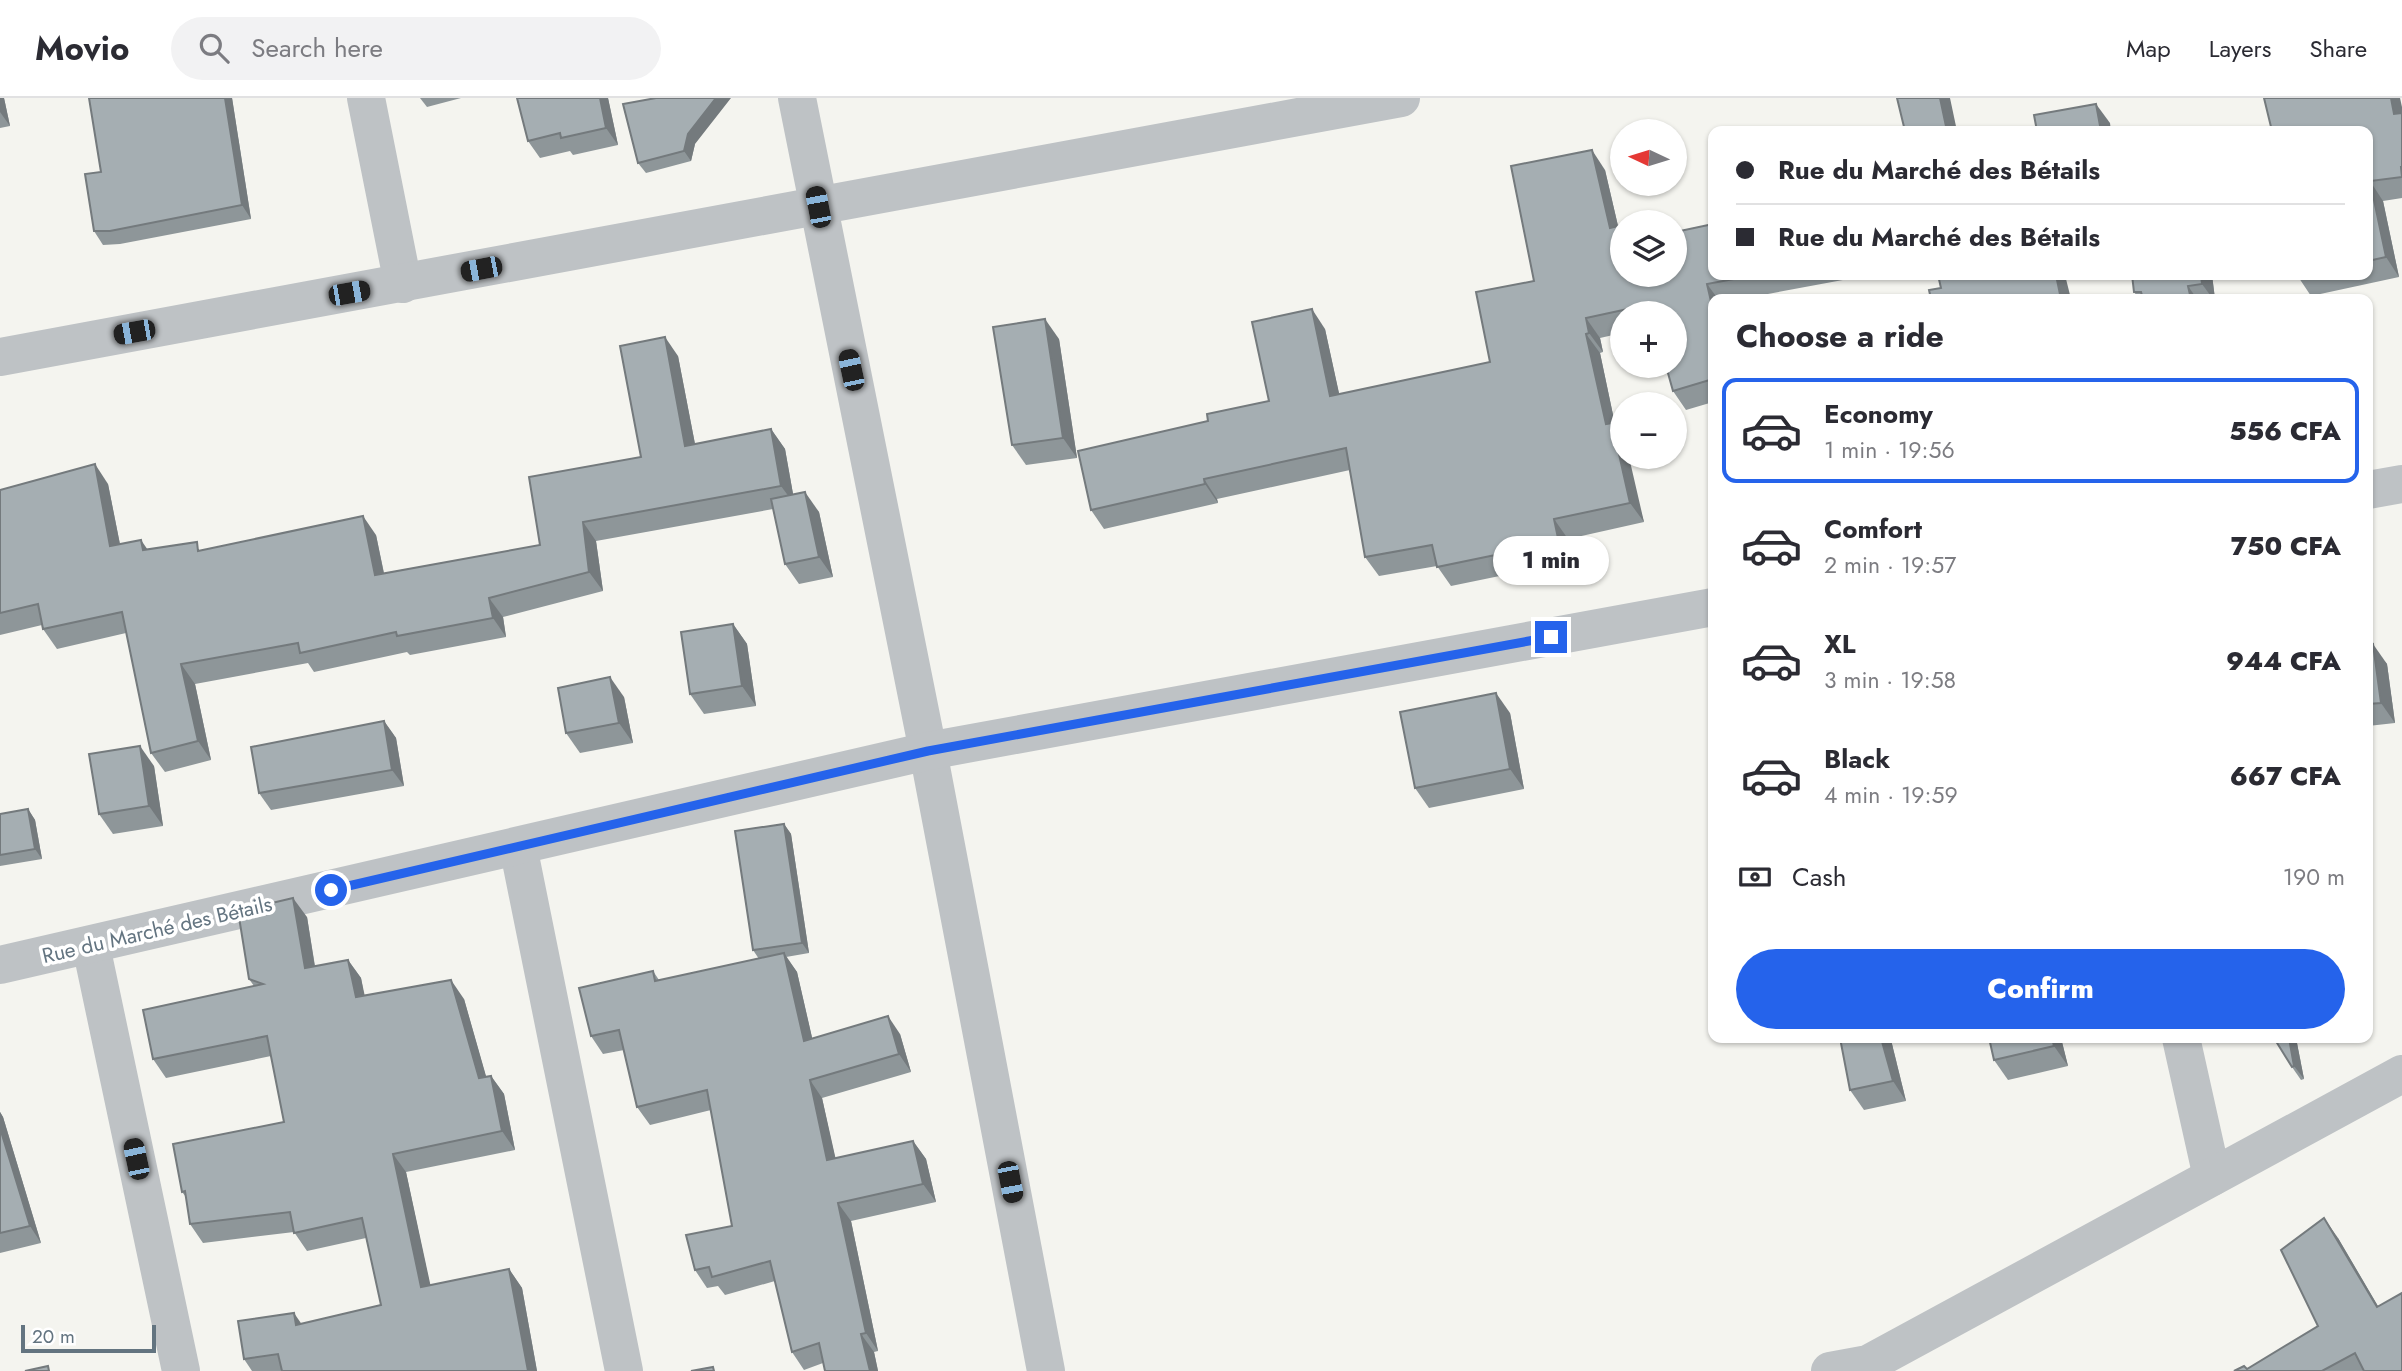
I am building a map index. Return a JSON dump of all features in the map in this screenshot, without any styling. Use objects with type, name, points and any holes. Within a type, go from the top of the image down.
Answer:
[{"type":"street","points":[[366,98],[403,284]]},
{"type":"street","points":[[797,98],[928,751],[1046,1371]]},
{"type":"street","points":[[0,356],[818,207],[1261,111],[1401,98]]},
{"type":"street","points":[[2373,489],[2402,484]]},
{"type":"street","name":"Rue du Marché des Bétails","points":[[0,965],[928,751],[1708,608]]},
{"type":"street","points":[[518,846],[624,1371]]},
{"type":"street","points":[[91,946],[181,1371]]},
{"type":"street","points":[[2182,1043],[2213,1177]]},
{"type":"street","points":[[1830,1371],[1870,1368],[2402,1074]]},
{"type":"building","points":[[89,98],[225,98],[242,205],[110,231],[94,231],[85,174],[101,172]]},
{"type":"building","points":[[517,98],[600,98],[606,128],[561,138],[560,133],[528,141]]},
{"type":"building","points":[[656,98],[716,98],[688,134],[684,151],[638,163],[623,104]]},
{"type":"building","points":[[1897,98],[1940,98],[1946,126],[1904,126]]},
{"type":"building","points":[[2264,98],[2391,98],[2394,114],[2402,113],[2402,177],[2373,181],[2373,126],[2271,126]]},
{"type":"building","points":[[2096,104],[2100,126],[2036,126],[2034,115]]},
{"type":"building","points":[[1592,150],[1610,228],[1610,287],[1687,287],[1687,229],[1708,225],[1708,280],[1728,280],[1707,284],[1709,294],[1708,380],[1673,391],[1669,378],[1687,378],[1687,301],[1610,301],[1610,313],[1586,318],[1589,333],[1586,334],[1606,424],[1610,423],[1610,469],[1622,469],[1630,503],[1554,519],[1558,538],[1504,550],[1505,553],[1437,567],[1432,545],[1365,557],[1346,448],[1204,479],[1205,484],[1091,510],[1078,451],[1208,421],[1207,414],[1269,401],[1252,322],[1312,309],[1330,396],[1490,362],[1476,292],[1534,281],[1511,166]]},
{"type":"building","points":[[2373,195],[2386,257],[2373,260]]},
{"type":"building","points":[[1939,280],[2057,280],[2060,294],[1930,294],[1929,290],[1941,288]]},
{"type":"building","points":[[2133,280],[2202,280],[2202,284],[2188,286],[2190,294],[2134,292]]},
{"type":"building","points":[[1045,319],[1063,438],[1012,445],[993,327]]},
{"type":"building","points":[[665,337],[685,446],[771,429],[781,486],[583,522],[589,572],[489,598],[493,618],[397,636],[396,632],[300,653],[298,643],[181,664],[198,741],[151,753],[122,612],[43,629],[38,604],[0,613],[0,490],[95,464],[110,546],[141,540],[143,550],[197,542],[198,551],[363,516],[375,575],[540,545],[529,477],[641,457],[620,346]]},
{"type":"building","points":[[805,492],[819,557],[785,564],[771,499]]},
{"type":"building","points":[[733,624],[742,686],[690,694],[681,632]]},
{"type":"building","points":[[2373,644],[2381,703],[2373,704]]},
{"type":"building","points":[[610,677],[619,723],[566,733],[558,688]]},
{"type":"building","points":[[1496,693],[1510,769],[1415,788],[1400,712]]},
{"type":"building","points":[[384,721],[392,770],[259,793],[251,747]]},
{"type":"building","points":[[140,746],[149,806],[99,814],[89,754]]},
{"type":"building","points":[[28,809],[35,849],[0,855],[0,814]]},
{"type":"building","points":[[784,824],[802,943],[753,950],[735,831]]},
{"type":"building","points":[[293,898],[305,968],[348,960],[356,997],[451,980],[479,1078],[491,1076],[502,1131],[393,1154],[421,1287],[509,1269],[528,1371],[282,1371],[278,1354],[244,1359],[238,1321],[294,1313],[296,1325],[381,1305],[362,1218],[294,1233],[290,1212],[190,1224],[173,1144],[284,1122],[267,1036],[153,1059],[143,1010],[263,984],[249,979],[238,911]]},
{"type":"building","points":[[784,953],[804,1041],[888,1016],[899,1054],[810,1080],[827,1160],[913,1141],[923,1184],[838,1203],[866,1333],[861,1334],[870,1371],[825,1371],[819,1343],[792,1352],[770,1261],[712,1277],[709,1267],[695,1270],[686,1235],[732,1226],[707,1090],[637,1107],[619,1030],[591,1036],[579,988],[653,971],[655,981]]},
{"type":"building","points":[[1841,1043],[1882,1043],[1893,1081],[1850,1090]]},
{"type":"building","points":[[1990,1043],[2053,1043],[2054,1046],[1994,1060]]},
{"type":"building","points":[[2277,1043],[2290,1043],[2292,1067]]},
{"type":"building","points":[[0,1128],[30,1226],[0,1233]]},
{"type":"building","points":[[2324,1218],[2377,1307],[2402,1293],[2402,1371],[2364,1371],[2355,1353],[2322,1371],[2234,1371],[2244,1366],[2247,1369],[2318,1326],[2281,1250]]},
{"type":"building","points":[[48,1366],[49,1371],[25,1371]]},
{"type":"building","points":[[713,1367],[714,1371],[691,1371]]},
{"type":"route","points":[[331,890],[928,751],[1551,637]]}]
